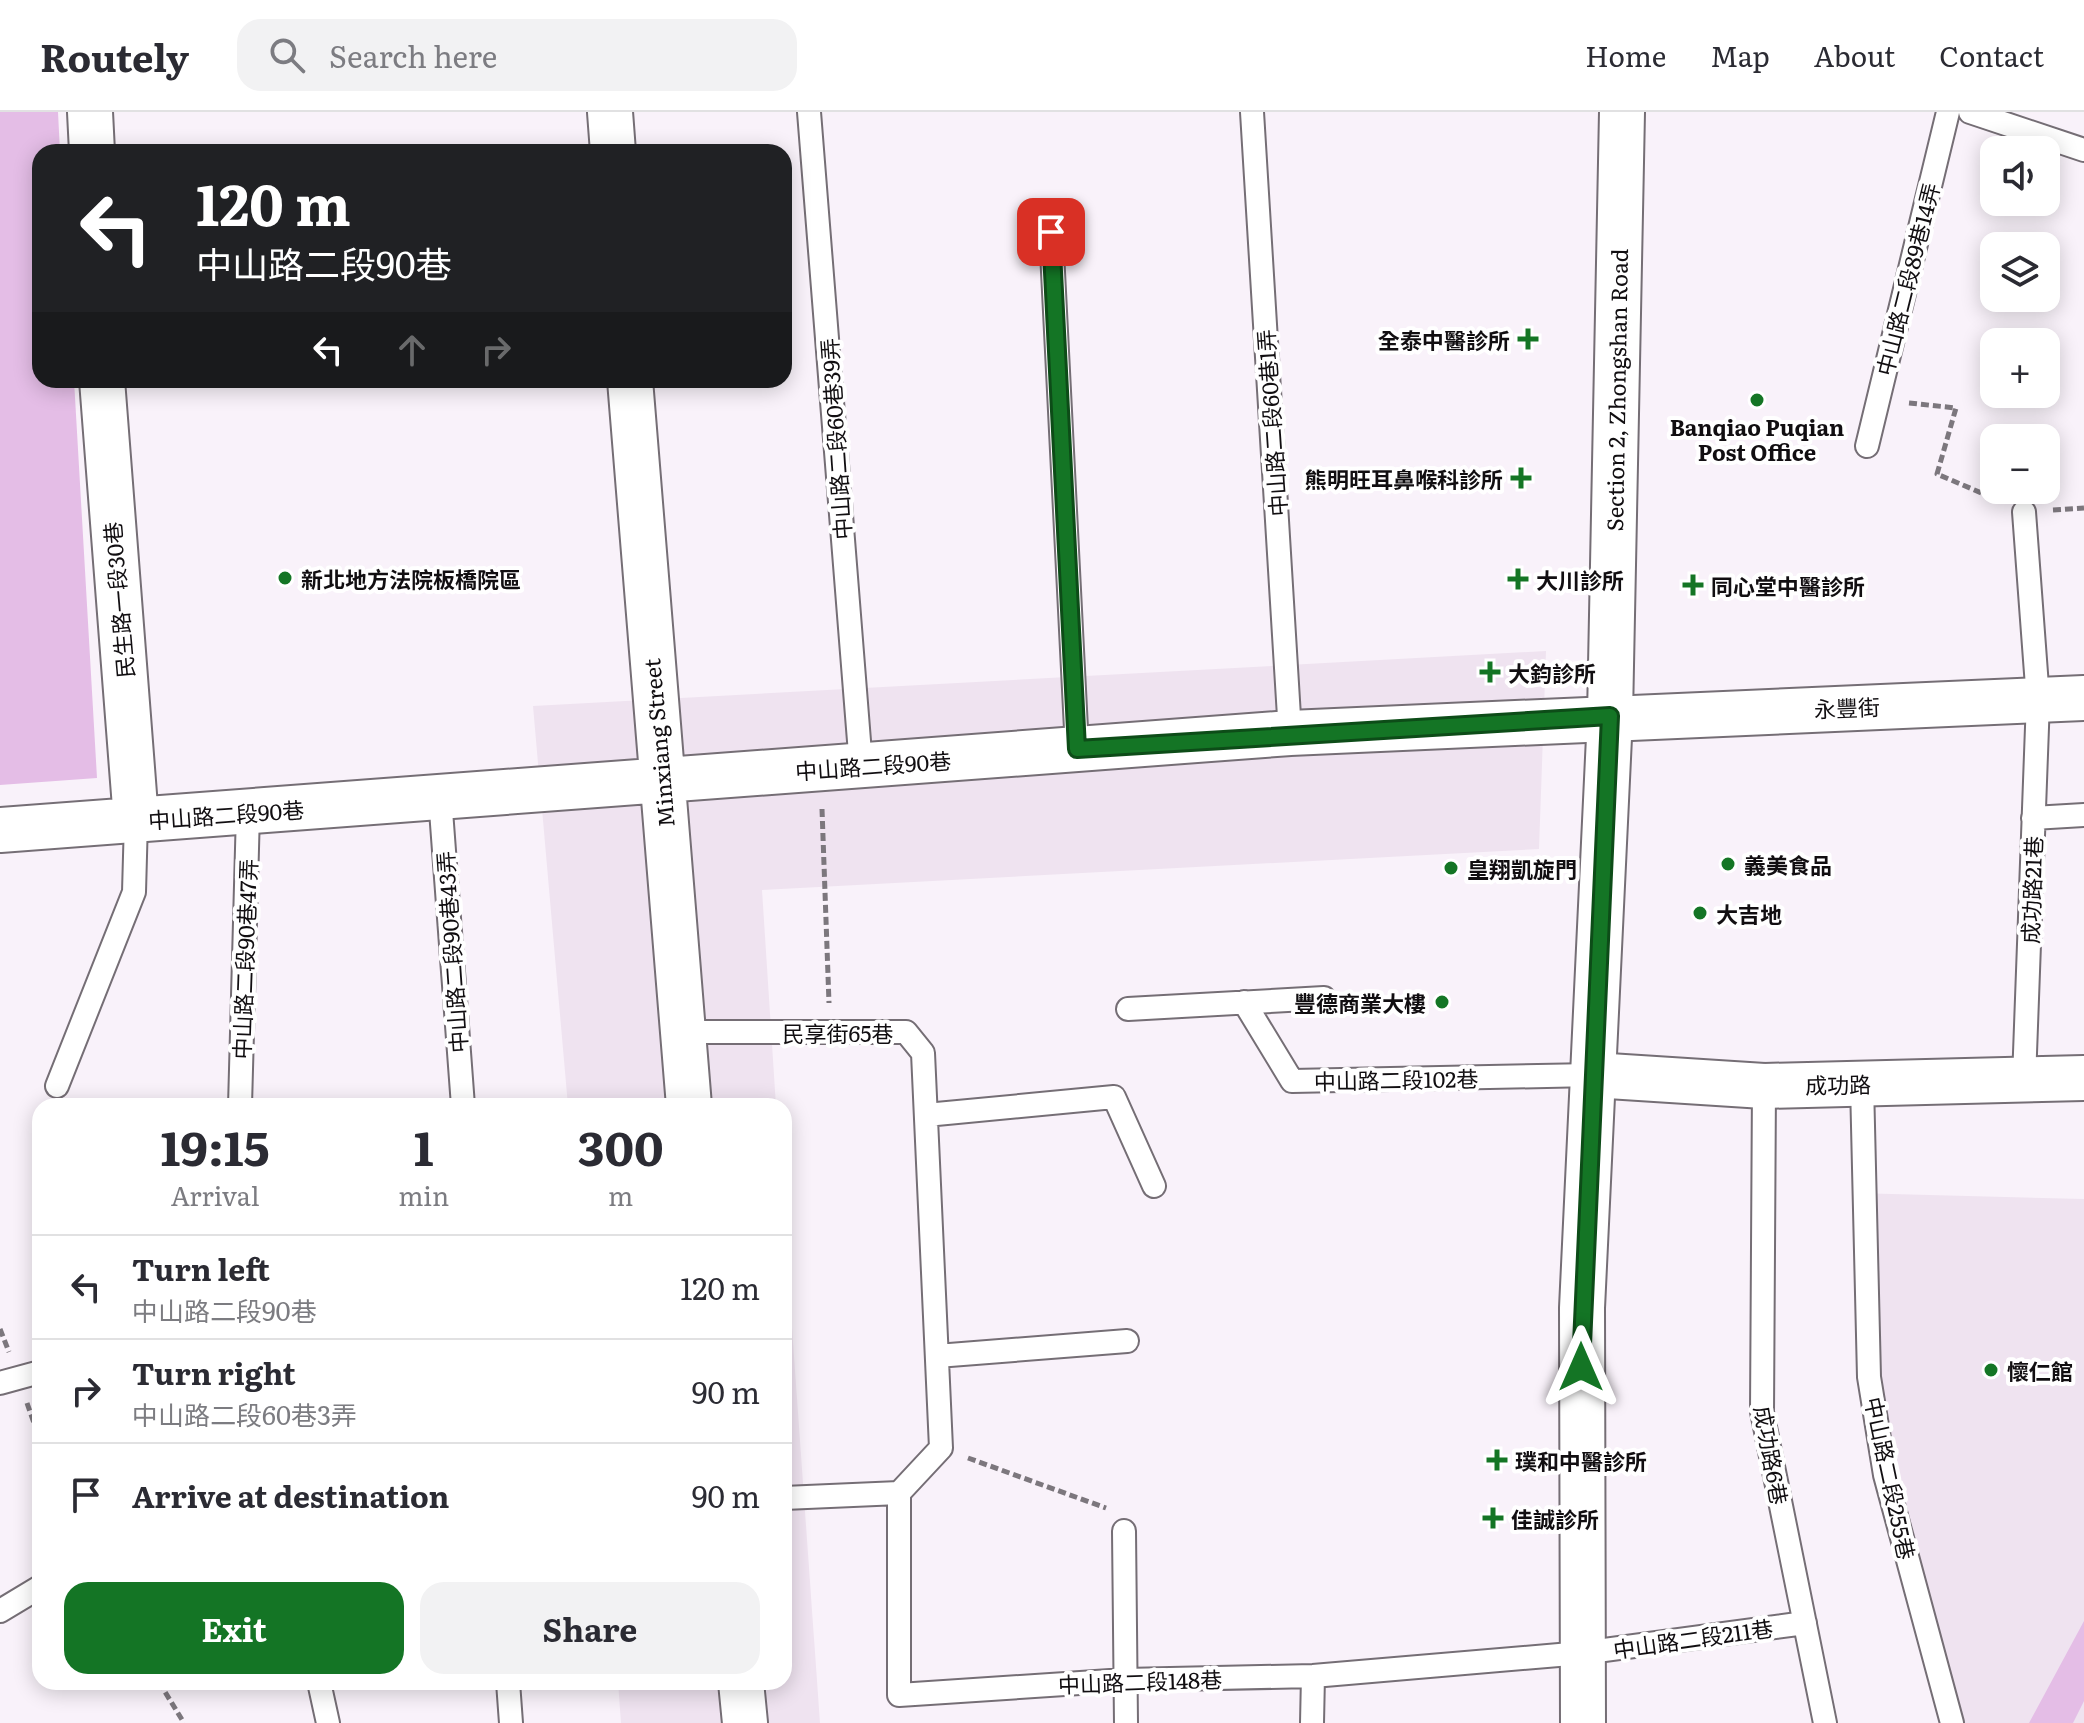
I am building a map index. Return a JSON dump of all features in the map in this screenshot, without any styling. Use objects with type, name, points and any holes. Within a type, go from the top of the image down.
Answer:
[{"type":"street","points":[[90,112],[92,144]]},
{"type":"street","points":[[610,112],[612,144]]},
{"type":"street","name":"Section 2, Zhongshan Road","points":[[1583,1723],[1582,1308],[1610,716],[1622,112]]},
{"type":"street","name":"民生路一段30巷","points":[[103,388],[136,820]]},
{"type":"street","name":"Minxiang Street","points":[[631,388],[660,781],[688,1098]]},
{"type":"street","name":"永豐街","points":[[1610,716],[2084,698]]},
{"type":"street","name":"中山路二段90巷","points":[[0,830],[1290,733],[1610,716]]},
{"type":"street","name":"成功路","points":[[1593,1075],[1764,1086],[2084,1078]]},
{"type":"street","points":[[742,1690],[745,1723]]},
{"type":"lane","name":"中山路二段60巷39弄","points":[[809,112],[840,767]]},
{"type":"lane","name":"中山路二段60巷1弄","points":[[1252,112],[1290,733]]},
{"type":"lane","name":"中山路二段89巷14弄","points":[[1867,446],[1948,112]]},
{"type":"lane","points":[[1970,112],[2084,150]]},
{"type":"lane","points":[[1051,232],[1077,749]]},
{"type":"lane","name":"成功路21巷","points":[[2024,512],[2038,700],[2024,1080]]},
{"type":"lane","name":"中山路二段90巷43弄","points":[[440,797],[462,1098]]},
{"type":"lane","name":"中山路二段90巷47弄","points":[[240,1098],[248,812]]},
{"type":"lane","points":[[2033,818],[2084,815]]},
{"type":"lane","points":[[57,1086],[134,892],[136,820]]},
{"type":"lane","points":[[1128,1009],[1324,998]]},
{"type":"lane","name":"中山路二段102巷","points":[[1244,1002],[1292,1081],[1593,1075]]},
{"type":"lane","name":"民享街65巷","points":[[682,1032],[906,1032],[923,1053],[941,1448]]},
{"type":"lane","name":"中山路二段255巷","points":[[1862,1084],[1869,1377],[1885,1475],[1952,1723]]},
{"type":"lane","name":"成功路6巷","points":[[1764,1086],[1762,1412],[1825,1723]]},
{"type":"lane","points":[[926,1115],[1114,1097],[1154,1186]]},
{"type":"lane","points":[[937,1356],[1127,1341]]},
{"type":"lane","points":[[0,1383],[32,1374]]},
{"type":"lane","points":[[792,1498],[899,1493],[941,1448]]},
{"type":"lane","name":"中山路二段148巷","points":[[899,1493],[899,1695],[1125,1680],[1313,1676],[1582,1653]]},
{"type":"lane","points":[[1124,1531],[1126,1723]]},
{"type":"lane","points":[[0,1611],[32,1592]]},
{"type":"lane","name":"中山路二段211巷","points":[[1582,1653],[1805,1623]]},
{"type":"lane","points":[[1312,1723],[1313,1676]]},
{"type":"lane","points":[[321,1690],[328,1723]]},
{"type":"lane","points":[[509,1690],[511,1723]]},
{"type":"path","points":[[1878,399],[1956,408],[1937,474],[2024,512]]},
{"type":"path","points":[[830,1032],[840,767]]},
{"type":"path","points":[[941,1448],[1116,1511],[1124,1531]]},
{"type":"path","points":[[164,1690],[184,1723]]},
{"type":"shaded area","points":[[0,112],[58,112],[60,144],[32,144],[32,388],[74,388],[97,778],[0,785]]},
{"type":"shaded area","points":[[1546,651],[1539,849],[762,890],[775,1098],[567,1098],[533,706]]},
{"type":"shaded area","points":[[1854,1193],[2084,1199],[2084,1723],[1946,1723],[1865,1412]]},
{"type":"shaded area","points":[[792,1328],[820,1723],[621,1723],[619,1690],[792,1690]]},
{"type":"shaded area","points":[[2084,1621],[2084,1701],[2073,1723],[2029,1723]]},
{"type":"place","name":"全泰中醫診所","points":[[1528,339]]},
{"type":"place","name":"Banqiao Puqian Post Office","points":[[1757,400]]},
{"type":"place","name":"熊明旺耳鼻喉科診所","points":[[1521,478]]},
{"type":"place","name":"新北地方法院板橋院區","points":[[285,578]]},
{"type":"place","name":"大川診所","points":[[1518,579]]},
{"type":"place","name":"同心堂中醫診所","points":[[1693,585]]},
{"type":"place","name":"大鈞診所","points":[[1490,672]]},
{"type":"place","name":"義美食品","points":[[1728,864]]},
{"type":"place","name":"皇翔凱旋門","points":[[1451,868]]},
{"type":"place","name":"大吉地","points":[[1700,913]]},
{"type":"place","name":"豐德商業大樓","points":[[1442,1002]]},
{"type":"place","name":"懷仁館","points":[[1991,1370]]},
{"type":"place","name":"璞和中醫診所","points":[[1497,1460]]},
{"type":"place","name":"佳誠診所","points":[[1493,1518]]},
{"type":"route","points":[[1051,232],[1077,749],[1290,733],[1610,716],[1581,1367]]}]
